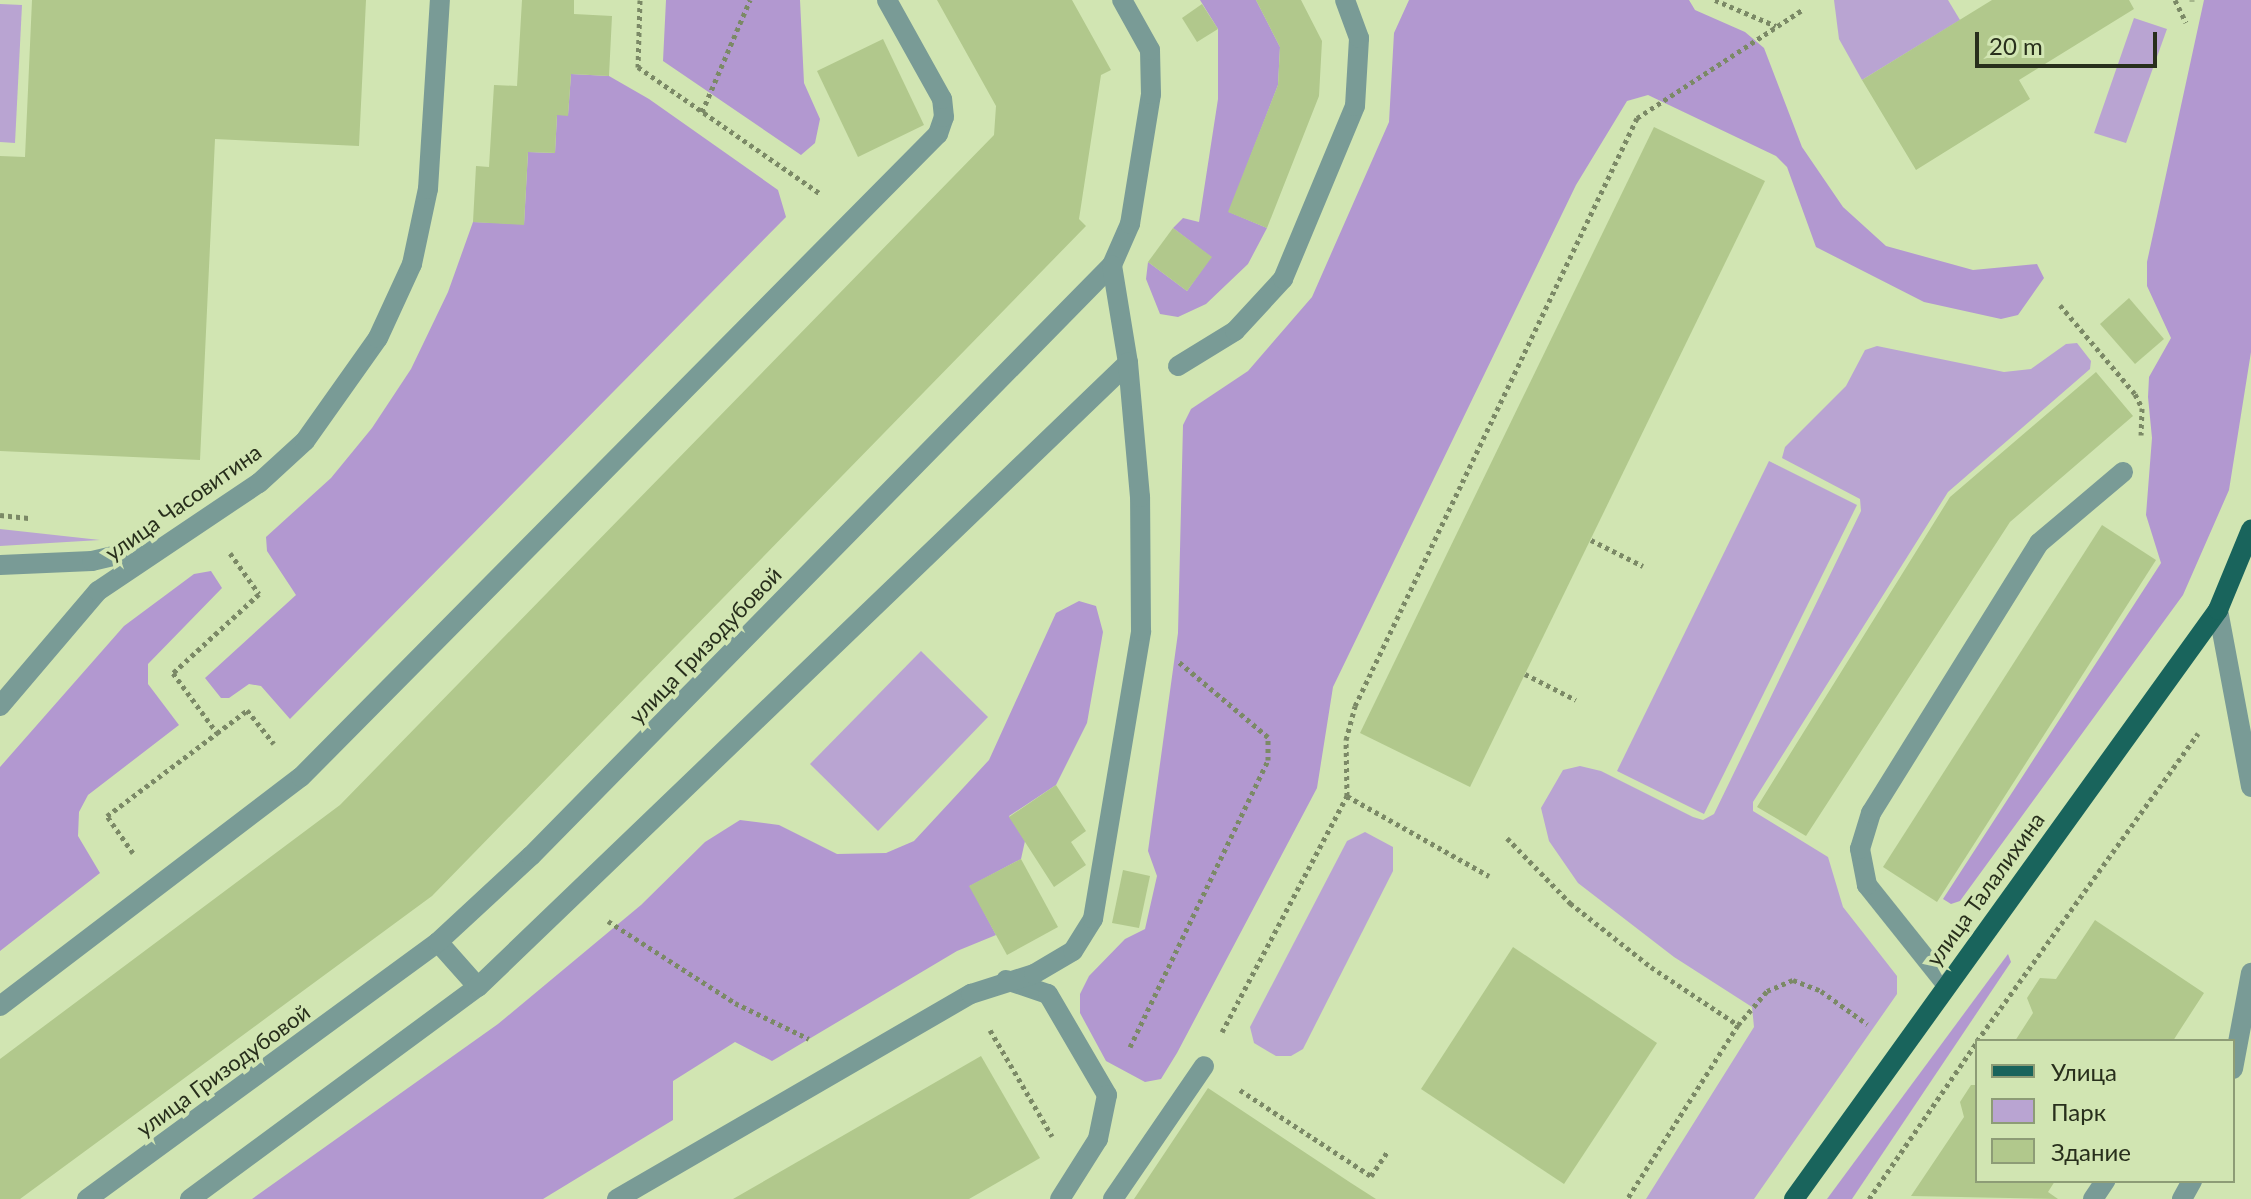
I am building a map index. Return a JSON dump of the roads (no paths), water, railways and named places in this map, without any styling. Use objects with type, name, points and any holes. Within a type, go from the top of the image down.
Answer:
[{"type":"main road","name":"улица Талалихина","points":[[1794,1199],[2218,610],[2251,530]]},
{"type":"street","name":"улица Часовитина","points":[[0,706],[98,591],[259,483],[305,441],[378,338],[412,264],[428,189],[440,0]]},
{"type":"street","points":[[0,1006],[301,777],[938,134],[944,117],[942,99],[887,0]]},
{"type":"street","name":"улица Гризодубовой","points":[[87,1199],[438,942],[531,856],[1112,265],[1130,224],[1151,94],[1150,50],[1122,0]]},
{"type":"street","points":[[1178,366],[1235,331],[1283,279],[1355,106],[1359,38],[1345,0]]},
{"type":"street","points":[[617,1199],[971,994],[1006,980],[1034,974],[1073,951],[1093,919],[1141,631],[1140,497],[1128,363],[1112,265]]},
{"type":"street","points":[[190,1199],[478,987],[1128,363]]},
{"type":"street","points":[[1946,984],[1867,885],[1860,849],[1871,813],[2039,543],[2123,472]]},
{"type":"street","points":[[0,565],[92,561],[167,544]]},
{"type":"street","points":[[2218,610],[2235,683],[2251,787]]},
{"type":"street","points":[[438,942],[478,987]]},
{"type":"street","points":[[2236,1048],[2251,973]]},
{"type":"street","points":[[1006,980],[1048,994],[1107,1095],[1098,1139],[1060,1199]]},
{"type":"street","points":[[1113,1199],[1204,1066]]}]
